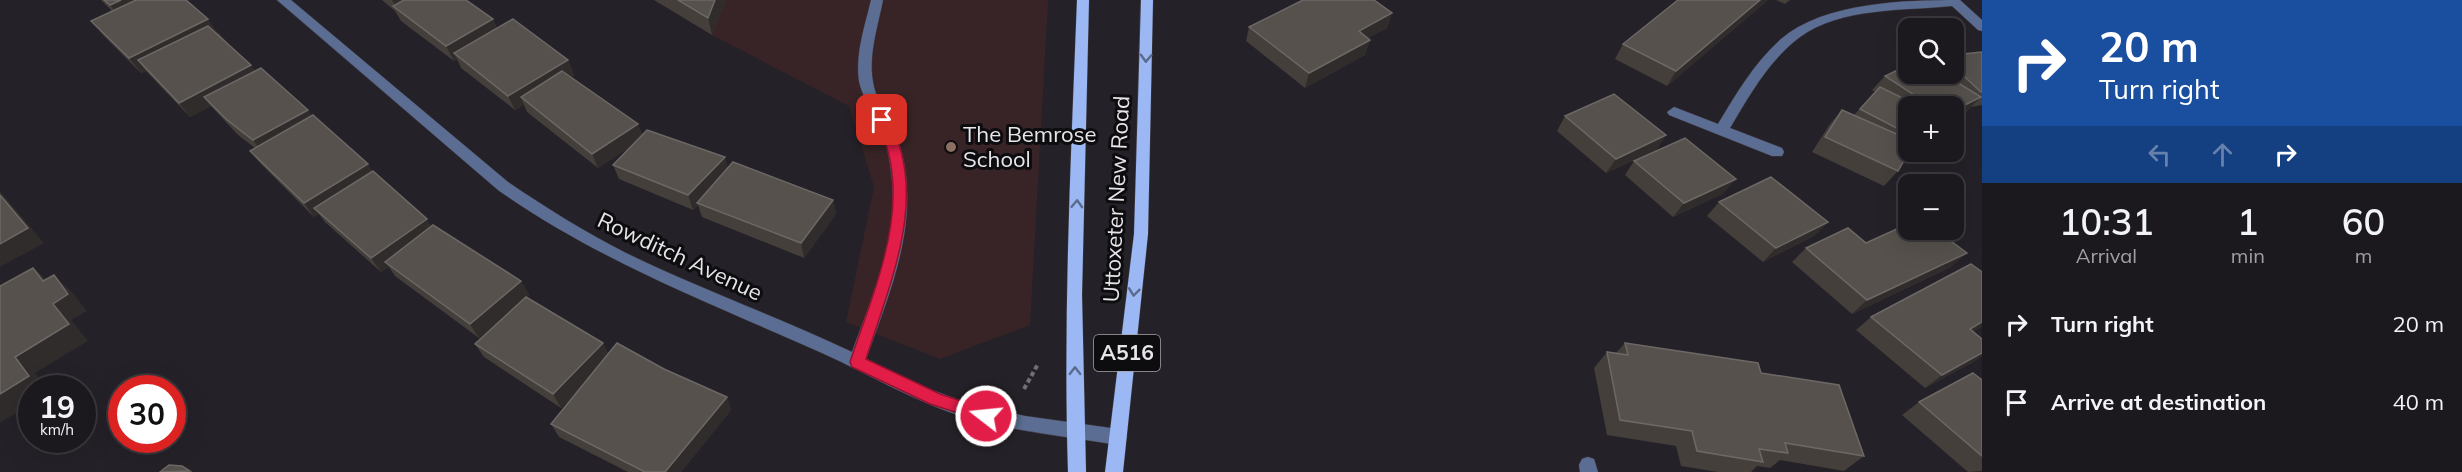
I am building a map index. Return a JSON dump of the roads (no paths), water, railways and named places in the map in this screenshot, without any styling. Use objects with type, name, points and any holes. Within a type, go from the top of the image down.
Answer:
[{"type":"main road","name":"Uttoxeter New Road","points":[[1077,472],[1076,262],[1083,0]]},
{"type":"main road","name":"Uttoxeter New Road","points":[[1114,472],[1141,234],[1148,0]]},
{"type":"street","name":"Rowditch Avenue","points":[[283,0],[502,186],[531,207],[570,230],[645,267],[967,411],[1005,421],[1118,437]]},
{"type":"street","points":[[858,362],[893,253],[901,207],[897,163],[889,132],[868,92],[865,79],[867,44],[877,0]]},
{"type":"street","points":[[1721,131],[1769,61],[1798,32],[1828,19],[1849,14],[1954,1],[1982,27]]},
{"type":"street","points":[[1674,112],[1777,152]]},
{"type":"place","name":"The Bemrose School","points":[[951,147]]}]
